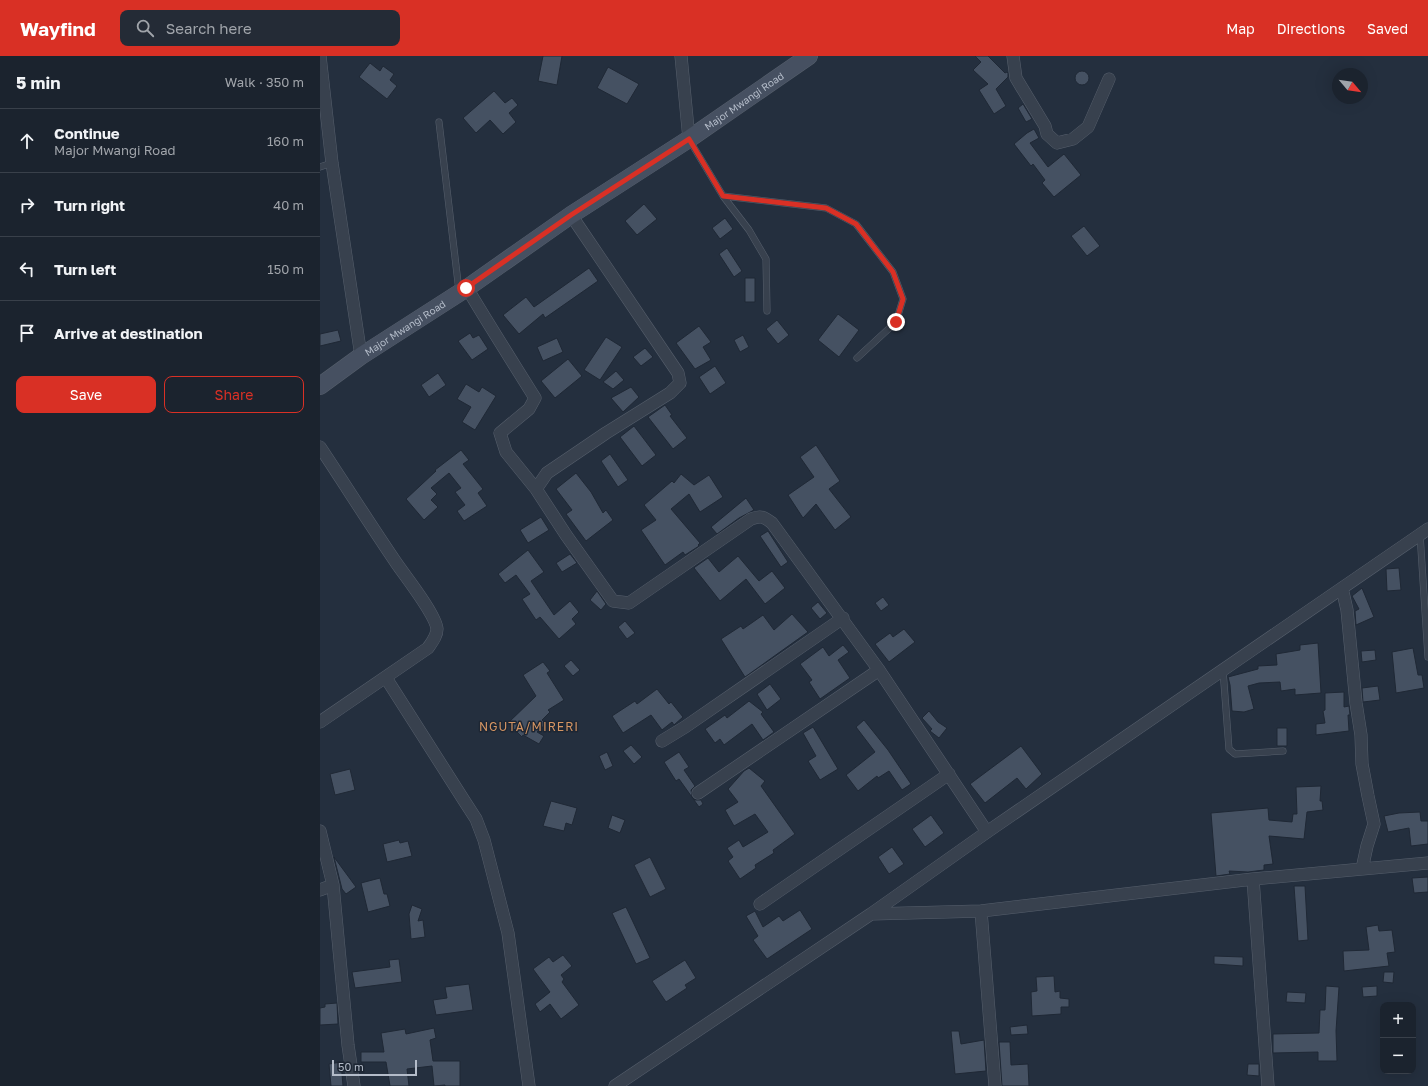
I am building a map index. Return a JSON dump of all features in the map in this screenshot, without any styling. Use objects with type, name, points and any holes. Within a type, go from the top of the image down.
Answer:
[{"type":"street","points":[[320,56],[332,162],[361,356]]},
{"type":"street","points":[[681,56],[689,139]]},
{"type":"street","name":"Major Mwangi Road","points":[[320,386],[361,356],[463,290],[571,215],[689,139],[809,56]]},
{"type":"street","points":[[1013,56],[1016,78],[1045,126],[1047,134],[1057,143],[1073,139],[1088,127],[1109,79]]},
{"type":"street","points":[[536,489],[548,473],[606,433],[670,394],[680,383],[678,373],[571,215]]},
{"type":"street","points":[[463,290],[535,398],[529,409],[500,433],[506,452],[536,489],[566,535],[613,601],[629,603],[758,516],[765,518],[772,523],[880,670],[987,832]]},
{"type":"street","points":[[320,447],[396,564],[424,603],[433,618],[437,629],[435,637],[428,648],[320,722]]},
{"type":"street","points":[[615,1086],[872,914],[987,832],[1424,531]]},
{"type":"street","points":[[1342,588],[1347,610],[1356,703],[1361,735],[1362,764],[1374,824],[1362,869]]},
{"type":"street","points":[[662,741],[685,727],[843,618]]},
{"type":"street","points":[[698,793],[880,670]]},
{"type":"street","points":[[386,678],[476,819],[484,840],[508,933],[529,1086]]},
{"type":"street","points":[[760,904],[948,774]]},
{"type":"street","points":[[320,831],[333,885],[348,1045],[354,1086]]},
{"type":"street","points":[[872,914],[981,911],[1253,879],[1428,863]]},
{"type":"street","points":[[1253,879],[1268,1086]]},
{"type":"street","points":[[320,890],[333,885]]},
{"type":"street","points":[[981,911],[995,1086]]},
{"type":"lane","points":[[439,122],[463,290]]},
{"type":"lane","points":[[689,139],[723,196],[750,230],[766,260],[767,310]]},
{"type":"lane","points":[[320,166],[332,162]]},
{"type":"lane","points":[[723,196],[826,208],[856,224],[893,272],[903,299],[896,322],[857,358]]},
{"type":"lane","points":[[1424,531],[1428,657]]},
{"type":"lane","points":[[1223,670],[1229,749],[1236,754],[1283,751]]},
{"type":"building","points":[[543,56],[562,56],[557,85],[538,81]]},
{"type":"building","points":[[975,56],[988,56],[1005,73],[1008,73],[1008,77],[996,89],[1006,106],[994,114],[979,90],[988,84],[973,70],[981,62]]},
{"type":"building","points":[[370,63],[380,71],[383,66],[394,74],[390,80],[397,86],[387,99],[359,77]]},
{"type":"building","points":[[608,67],[639,84],[627,104],[597,88]]},
{"type":"building","points":[[1082,71],[1087,73],[1089,78],[1087,83],[1082,85],[1077,83],[1075,78],[1077,73]]},
{"type":"building","points":[[494,91],[505,103],[512,98],[518,105],[509,113],[516,122],[503,134],[490,120],[476,133],[463,118]]},
{"type":"building","points":[[1023,104],[1032,119],[1026,122],[1018,108]]},
{"type":"building","points":[[1034,129],[1039,138],[1030,143],[1048,167],[1064,154],[1081,175],[1054,197],[1042,183],[1045,180],[1033,164],[1031,166],[1014,144]]},
{"type":"building","points":[[644,204],[657,219],[637,235],[625,221]]},
{"type":"building","points":[[725,218],[733,229],[720,239],[712,228]]},
{"type":"building","points":[[1084,226],[1100,246],[1087,256],[1071,236]]},
{"type":"building","points":[[727,248],[742,271],[734,277],[719,254]]},
{"type":"building","points":[[589,268],[598,281],[545,318],[543,314],[519,334],[503,315],[526,297],[534,307]]},
{"type":"building","points":[[745,278],[755,278],[755,302],[745,302]]},
{"type":"building","points":[[838,314],[859,330],[839,357],[818,340]]},
{"type":"building","points":[[777,320],[789,335],[778,344],[766,329]]},
{"type":"building","points":[[699,326],[711,342],[703,347],[711,360],[695,369],[676,343]]},
{"type":"building","points":[[338,330],[341,341],[320,346],[320,334]]},
{"type":"building","points":[[470,333],[473,338],[479,335],[488,349],[472,360],[458,341]]},
{"type":"building","points":[[743,335],[749,347],[740,352],[734,340]]},
{"type":"building","points":[[606,337],[622,347],[600,380],[584,370]]},
{"type":"building","points":[[557,338],[563,352],[543,361],[537,347]]},
{"type":"building","points":[[645,348],[653,357],[641,366],[633,357]]},
{"type":"building","points":[[568,359],[582,376],[555,398],[541,381]]},
{"type":"building","points":[[715,366],[726,383],[710,394],[699,377]]},
{"type":"building","points":[[616,371],[624,380],[613,389],[603,382]]},
{"type":"building","points":[[438,373],[446,385],[429,397],[421,385]]},
{"type":"building","points":[[466,384],[479,392],[482,387],[496,396],[475,430],[462,422],[471,407],[457,399]]},
{"type":"building","points":[[631,387],[639,397],[623,412],[611,398]]},
{"type":"building","points":[[665,405],[672,415],[670,416],[687,438],[673,449],[648,417]]},
{"type":"building","points":[[634,426],[656,455],[642,466],[620,437]]},
{"type":"building","points":[[816,445],[840,481],[829,489],[851,517],[835,530],[816,504],[803,518],[788,495],[814,477],[800,457]]},
{"type":"building","points":[[461,450],[469,460],[463,464],[483,489],[478,493],[487,506],[464,521],[457,511],[465,505],[455,492],[461,488],[449,473],[431,488],[437,494],[431,500],[438,507],[424,520],[406,499],[436,471],[435,470]]},
{"type":"building","points":[[610,454],[628,480],[618,487],[601,461]]},
{"type":"building","points":[[576,473],[591,492],[603,513],[606,510],[613,520],[586,541],[566,514],[572,510],[556,489]]},
{"type":"building","points":[[681,474],[694,485],[709,475],[723,497],[700,512],[689,494],[671,509],[700,543],[698,545],[699,546],[685,555],[683,552],[665,565],[641,530],[656,520],[644,505],[672,481],[674,483]]},
{"type":"building","points":[[746,498],[754,510],[739,518],[717,534],[711,527]]},
{"type":"building","points":[[541,517],[549,530],[528,543],[520,530]]},
{"type":"building","points":[[768,531],[788,562],[781,567],[760,536]]},
{"type":"building","points":[[528,550],[544,572],[531,581],[554,615],[570,601],[579,612],[572,619],[576,624],[559,639],[540,617],[536,620],[522,599],[530,594],[516,575],[505,583],[498,574]]},
{"type":"building","points":[[570,554],[577,563],[562,572],[556,563]]},
{"type":"building","points":[[738,556],[759,581],[772,571],[785,588],[765,604],[746,579],[720,601],[694,568],[708,558],[719,572]]},
{"type":"building","points":[[1399,568],[1401,590],[1387,591],[1386,569]]},
{"type":"building","points":[[1362,588],[1374,617],[1356,625],[1355,611],[1359,609],[1352,596]]},
{"type":"building","points":[[597,591],[606,604],[601,610],[590,600]]},
{"type":"building","points":[[883,597],[889,605],[881,611],[875,603]]},
{"type":"building","points":[[818,602],[827,613],[820,619],[811,608]]},
{"type":"building","points":[[792,614],[808,632],[745,677],[721,639],[741,626],[743,629],[763,615],[774,630]]},
{"type":"building","points":[[625,621],[635,633],[627,639],[618,627]]},
{"type":"building","points":[[904,629],[915,642],[889,662],[875,644],[890,633],[893,637]]},
{"type":"building","points":[[1318,643],[1321,693],[1295,695],[1295,689],[1281,691],[1280,682],[1259,683],[1248,686],[1254,709],[1244,712],[1232,711],[1228,677],[1258,669],[1258,666],[1277,665],[1276,654],[1300,650],[1300,645]]},
{"type":"building","points":[[843,645],[849,652],[838,660],[850,678],[820,699],[809,682],[812,680],[800,664],[823,647],[829,656]]},
{"type":"building","points":[[1413,648],[1418,675],[1422,675],[1424,688],[1396,693],[1392,652]]},
{"type":"building","points":[[1375,650],[1376,660],[1362,662],[1361,651]]},
{"type":"building","points":[[571,660],[580,670],[573,676],[564,666]]},
{"type":"building","points":[[543,662],[550,671],[547,673],[564,700],[548,710],[550,712],[542,720],[546,724],[537,732],[544,736],[539,744],[523,735],[522,737],[508,723],[536,696],[523,675]]},
{"type":"building","points":[[770,684],[781,699],[767,710],[757,694]]},
{"type":"building","points":[[1378,686],[1380,700],[1363,702],[1362,688]]},
{"type":"building","points":[[657,689],[669,704],[671,702],[683,717],[674,725],[672,722],[662,730],[651,715],[623,733],[612,716],[635,701],[637,704]]},
{"type":"building","points":[[1344,692],[1344,707],[1349,706],[1349,731],[1316,735],[1316,724],[1325,723],[1323,711],[1325,710],[1325,693]]},
{"type":"building","points":[[749,701],[763,712],[761,714],[774,732],[763,740],[752,724],[724,745],[720,739],[715,743],[705,729],[725,715],[727,718]]},
{"type":"building","points":[[929,711],[938,722],[947,728],[939,738],[930,731],[932,729],[922,718]]},
{"type":"building","points":[[864,720],[888,750],[911,784],[902,790],[889,771],[878,778],[877,776],[858,791],[846,775],[875,752],[856,727]]},
{"type":"building","points":[[813,727],[838,769],[820,780],[808,761],[816,756],[803,733]]},
{"type":"building","points":[[1277,728],[1287,728],[1287,746],[1277,746]]},
{"type":"building","points":[[631,745],[642,757],[634,764],[623,751]]},
{"type":"building","points":[[1021,746],[1042,774],[1026,789],[1017,778],[985,803],[970,784]]},
{"type":"building","points":[[607,752],[613,766],[605,770],[599,756]]},
{"type":"building","points":[[679,752],[689,767],[684,770],[695,786],[691,790],[692,797],[695,800],[701,800],[703,804],[699,807],[679,779],[676,781],[664,762]]},
{"type":"building","points":[[749,768],[765,781],[761,786],[795,834],[773,850],[774,853],[755,865],[756,868],[740,879],[728,861],[733,857],[727,848],[739,840],[743,847],[768,832],[755,814],[734,826],[725,810],[738,802],[728,789],[744,771]]},
{"type":"building","points":[[350,769],[355,790],[335,795],[330,774]]},
{"type":"building","points":[[1321,786],[1320,801],[1322,801],[1323,810],[1307,812],[1304,839],[1269,836],[1273,864],[1264,865],[1264,870],[1248,872],[1229,871],[1230,874],[1216,876],[1211,813],[1268,808],[1269,820],[1292,822],[1293,814],[1297,814],[1296,787]]},
{"type":"building","points":[[551,801],[577,808],[572,825],[566,823],[564,831],[543,826]]},
{"type":"building","points":[[1420,812],[1421,821],[1428,821],[1428,844],[1411,846],[1409,828],[1388,832],[1384,816],[1399,813]]},
{"type":"building","points":[[612,815],[625,820],[620,833],[608,828]]},
{"type":"building","points":[[931,815],[944,833],[925,847],[912,829]]},
{"type":"building","points":[[399,840],[400,843],[408,841],[412,856],[387,862],[383,844]]},
{"type":"building","points":[[892,847],[904,864],[889,874],[878,857]]},
{"type":"building","points":[[334,857],[356,887],[346,894],[342,889]]},
{"type":"building","points":[[650,857],[666,889],[650,897],[634,865]]},
{"type":"building","points":[[1428,877],[1428,892],[1414,893],[1412,878]]},
{"type":"building","points":[[380,878],[384,894],[387,894],[390,906],[368,912],[361,883]]},
{"type":"building","points":[[1294,886],[1305,886],[1308,940],[1298,941]]},
{"type":"building","points":[[412,905],[422,909],[418,921],[423,920],[425,937],[411,939],[409,914]]},
{"type":"building","points":[[626,907],[650,958],[636,964],[612,913]]},
{"type":"building","points":[[800,910],[812,929],[767,959],[753,940],[758,936],[746,916],[755,911],[763,927],[779,916],[783,921]]},
{"type":"building","points":[[1378,925],[1379,931],[1392,930],[1395,952],[1387,953],[1389,966],[1344,971],[1343,951],[1369,950],[1366,927]]},
{"type":"building","points":[[563,955],[572,966],[561,975],[564,979],[562,982],[579,1005],[561,1019],[550,1004],[540,1012],[535,1004],[550,992],[533,969],[549,957],[553,962]]},
{"type":"building","points":[[1214,956],[1243,957],[1243,966],[1214,964]]},
{"type":"building","points":[[399,959],[402,982],[355,988],[352,972],[390,967],[389,960]]},
{"type":"building","points":[[685,960],[696,978],[685,985],[687,988],[666,1002],[652,981]]},
{"type":"building","points":[[1384,972],[1394,972],[1393,983],[1383,982]]},
{"type":"building","points":[[1054,976],[1055,992],[1060,991],[1060,998],[1069,999],[1069,1007],[1061,1007],[1061,1014],[1032,1016],[1031,992],[1037,991],[1036,977]]},
{"type":"building","points":[[469,984],[473,1010],[436,1015],[433,1000],[447,998],[445,987]]},
{"type":"building","points":[[1326,986],[1339,987],[1336,1031],[1337,1061],[1318,1061],[1318,1052],[1273,1053],[1273,1034],[1319,1033],[1320,1010],[1325,1010]]},
{"type":"building","points":[[1377,986],[1377,996],[1363,997],[1362,987]]},
{"type":"building","points":[[1287,992],[1306,993],[1305,1003],[1286,1002]]},
{"type":"building","points":[[337,1003],[338,1024],[320,1025],[320,1008],[325,1007],[325,1004]]},
{"type":"building","points":[[1027,1025],[1028,1034],[1011,1035],[1010,1027]]},
{"type":"building","points":[[434,1028],[436,1038],[430,1040],[433,1061],[460,1061],[460,1086],[434,1086],[432,1066],[407,1069],[409,1086],[390,1086],[386,1062],[361,1062],[361,1052],[384,1052],[381,1033],[405,1029],[406,1034]]},
{"type":"building","points":[[951,1031],[959,1031],[961,1044],[984,1040],[986,1071],[955,1074]]},
{"type":"building","points":[[999,1042],[1010,1042],[1011,1065],[1028,1064],[1029,1086],[1002,1086]]},
{"type":"building","points":[[341,1062],[343,1086],[331,1086],[329,1064]]},
{"type":"building","points":[[1248,1064],[1259,1064],[1259,1076],[1247,1075]]},
{"type":"district","name":"NGUTA/MIRERI","points":[[529,726]]},
{"type":"route","points":[[466,288],[571,215],[689,139],[723,196],[826,208],[856,224],[893,272],[903,299],[896,322]]}]
